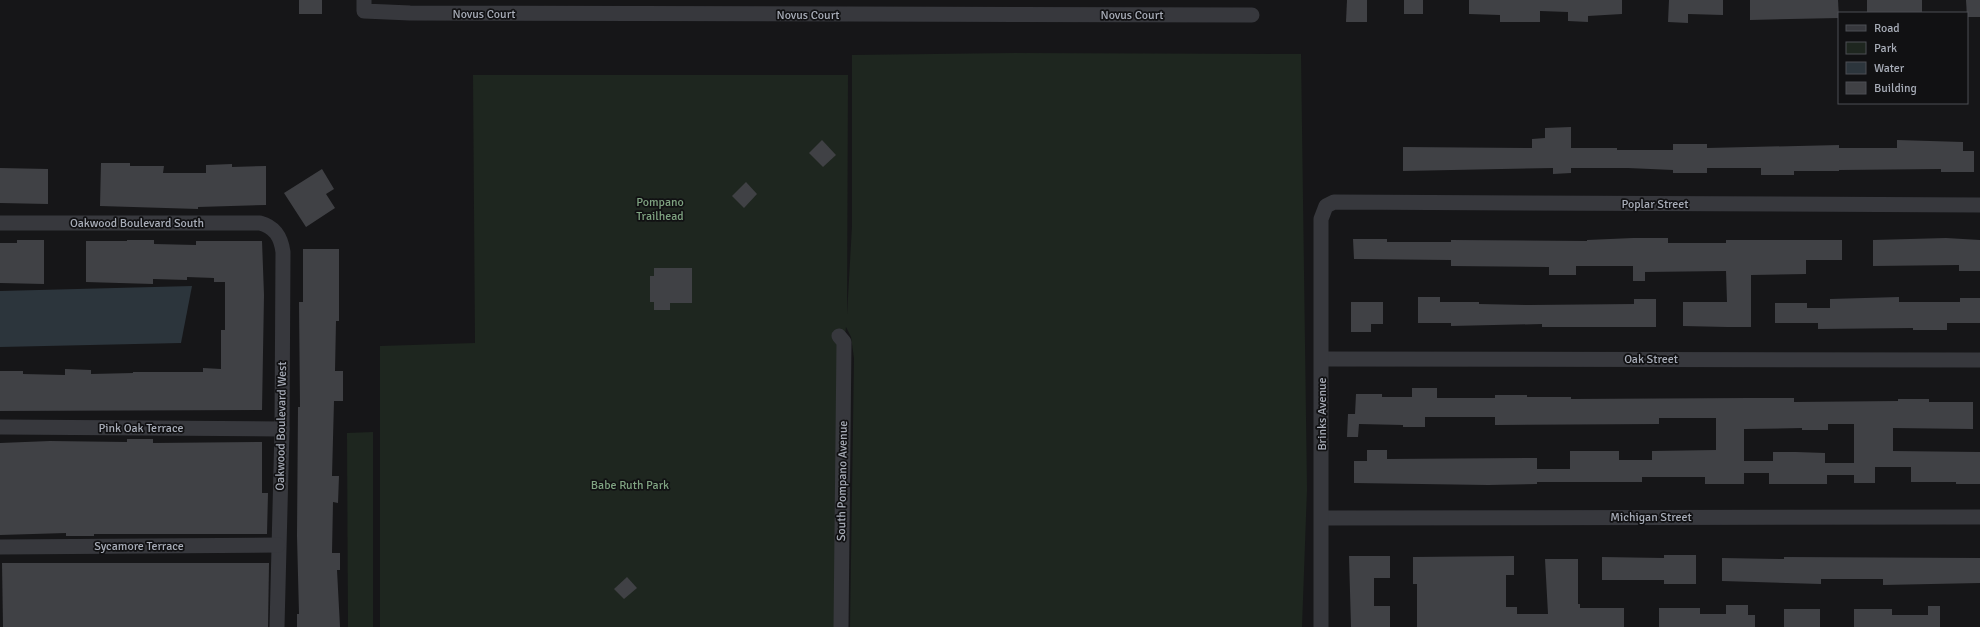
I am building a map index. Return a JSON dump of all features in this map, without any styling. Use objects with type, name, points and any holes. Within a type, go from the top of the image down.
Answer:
[{"type":"street","name":"Novus Court","points":[[364,6],[410,13],[687,15],[1252,15]]},
{"type":"street","name":"Poplar Street","points":[[1330,204],[1342,202],[1980,205]]},
{"type":"street","name":"Brinks Avenue","points":[[1321,627],[1321,219],[1326,206],[1330,204]]},
{"type":"street","name":"Oakwood Boulevard South","points":[[0,222],[260,223],[272,228]]},
{"type":"street","name":"Oakwood Boulevard West","points":[[272,228],[279,238],[283,252],[282,429],[277,627]]},
{"type":"street","name":"South Pompano Avenue","points":[[839,336],[844,342],[841,627]]},
{"type":"street","name":"Oak Street","points":[[1322,359],[1980,360]]},
{"type":"street","name":"Pink Oak Terrace","points":[[0,427],[282,429]]},
{"type":"street","name":"Michigan Street","points":[[1322,518],[1980,517]]},
{"type":"street","name":"Sycamore Terrace","points":[[0,547],[278,545]]},
{"type":"green space","points":[[1014,53],[1301,54],[1307,489],[1302,627],[850,627],[854,358],[851,337],[846,327],[844,342],[841,627],[380,627],[380,346],[475,343],[473,75],[848,75],[847,315],[852,226],[852,55]]},
{"type":"green space","points":[[373,432],[373,627],[348,627],[347,433]]},
{"type":"water","points":[[192,286],[181,343],[0,347],[0,291]]},
{"type":"building","points":[[299,0],[322,0],[322,14],[299,14]]},
{"type":"building","points":[[1347,0],[1367,0],[1367,22],[1346,22]]},
{"type":"building","points":[[1404,0],[1423,0],[1423,14],[1404,14]]},
{"type":"building","points":[[1469,0],[1622,0],[1622,14],[1588,16],[1588,22],[1568,21],[1568,12],[1540,11],[1540,22],[1500,22],[1500,15],[1469,14]]},
{"type":"building","points":[[1669,0],[1723,0],[1723,15],[1688,14],[1688,23],[1668,22]]},
{"type":"building","points":[[1750,0],[1838,0],[1838,18],[1750,20]]},
{"type":"building","points":[[1867,0],[1922,0],[1922,12],[1867,12]]},
{"type":"building","points":[[1966,0],[1980,0],[1980,17],[1968,17],[1968,12],[1967,12]]},
{"type":"building","points":[[1571,127],[1571,148],[1617,148],[1617,150],[1673,150],[1673,144],[1707,144],[1707,148],[1839,145],[1839,148],[1897,148],[1897,140],[1963,142],[1963,151],[1974,151],[1974,172],[1941,172],[1941,169],[1839,170],[1794,171],[1794,175],[1761,175],[1761,168],[1707,168],[1707,173],[1673,173],[1673,170],[1628,168],[1571,168],[1571,173],[1553,174],[1553,168],[1403,171],[1403,147],[1532,148],[1532,139],[1545,138],[1545,128]]},
{"type":"building","points":[[822,140],[836,155],[823,167],[809,153]]},
{"type":"building","points":[[101,163],[130,163],[130,166],[164,166],[163,173],[206,173],[206,165],[232,164],[232,167],[266,166],[266,205],[198,207],[198,209],[100,206]]},
{"type":"building","points":[[0,168],[48,169],[48,204],[0,203]]},
{"type":"building","points":[[322,169],[334,189],[326,194],[335,208],[306,227],[284,193]]},
{"type":"building","points":[[746,182],[757,194],[744,208],[732,196]]},
{"type":"building","points":[[1633,238],[1668,238],[1668,243],[1726,243],[1726,240],[1842,240],[1842,260],[1806,260],[1806,274],[1751,275],[1751,327],[1683,326],[1683,302],[1727,302],[1726,271],[1645,272],[1645,281],[1633,281],[1633,266],[1576,266],[1576,275],[1549,275],[1549,267],[1451,266],[1451,260],[1354,259],[1353,239],[1387,239],[1387,242],[1451,242],[1451,240],[1587,241]]},
{"type":"building","points":[[1946,238],[1980,240],[1980,271],[1959,271],[1959,265],[1873,266],[1873,240]]},
{"type":"building","points":[[17,240],[44,240],[44,284],[0,283],[0,243],[17,243]]},
{"type":"building","points":[[154,240],[154,244],[196,245],[196,241],[262,241],[264,295],[262,410],[0,411],[0,371],[23,371],[23,374],[65,375],[65,369],[91,370],[91,374],[133,372],[203,372],[203,368],[221,369],[221,330],[225,330],[225,282],[214,282],[214,278],[187,277],[187,280],[153,279],[153,284],[86,282],[86,241]]},
{"type":"building","points":[[303,249],[339,249],[339,321],[336,321],[335,371],[343,371],[343,401],[334,401],[332,476],[339,476],[338,503],[333,502],[332,553],[340,553],[340,570],[337,570],[340,627],[297,627],[297,614],[299,614],[297,536],[298,407],[300,407],[299,302],[303,302]]},
{"type":"building","points":[[654,268],[692,268],[692,303],[670,303],[670,310],[654,310],[654,302],[650,302],[650,276],[654,276]]},
{"type":"building","points":[[1418,297],[1440,297],[1440,302],[1479,302],[1479,304],[1529,305],[1634,304],[1634,299],[1656,299],[1656,327],[1542,327],[1542,324],[1451,326],[1451,323],[1418,323]]},
{"type":"building","points":[[1899,297],[1899,302],[1960,302],[1960,298],[1980,298],[1980,323],[1947,323],[1947,330],[1913,330],[1913,328],[1818,329],[1818,323],[1775,323],[1775,303],[1807,303],[1807,308],[1830,308],[1830,299]]},
{"type":"building","points":[[1351,302],[1383,302],[1383,324],[1371,324],[1371,332],[1351,332]]},
{"type":"building","points":[[1412,388],[1437,388],[1437,398],[1495,398],[1495,395],[1527,395],[1527,397],[1571,397],[1571,399],[1794,398],[1794,402],[1898,401],[1898,399],[1929,399],[1929,402],[1973,402],[1973,429],[1893,428],[1893,451],[1980,452],[1980,484],[1956,484],[1956,482],[1911,482],[1911,467],[1875,467],[1875,483],[1854,483],[1854,475],[1827,475],[1827,484],[1769,484],[1769,473],[1744,473],[1744,484],[1705,484],[1705,477],[1642,477],[1642,482],[1537,482],[1537,484],[1488,485],[1354,483],[1354,461],[1367,461],[1367,450],[1387,450],[1387,459],[1537,458],[1537,469],[1570,469],[1570,451],[1619,451],[1619,460],[1652,460],[1652,451],[1716,450],[1716,418],[1659,418],[1659,424],[1495,425],[1495,417],[1425,417],[1425,427],[1359,424],[1358,437],[1347,437],[1348,414],[1355,414],[1356,394],[1382,394],[1382,397],[1412,397]],"holes":[[[1828,424],[1854,424],[1854,463],[1825,463],[1825,453],[1796,452],[1773,452],[1773,461],[1744,461],[1744,429],[1802,428],[1802,430],[1828,430]]]},
{"type":"building","points":[[127,439],[153,439],[153,443],[262,442],[262,493],[268,493],[267,534],[94,534],[94,536],[66,536],[66,533],[0,535],[0,443],[50,441],[127,442]]},
{"type":"building","points":[[1664,555],[1696,555],[1696,584],[1664,584],[1664,580],[1602,580],[1602,557],[1664,558]]},
{"type":"building","points":[[1349,556],[1390,556],[1390,578],[1374,578],[1374,606],[1390,606],[1390,627],[1351,627]]},
{"type":"building","points":[[1514,556],[1514,575],[1506,575],[1506,607],[1517,607],[1517,614],[1548,614],[1545,559],[1578,559],[1578,604],[1580,604],[1580,608],[1624,608],[1624,627],[1417,627],[1417,584],[1413,584],[1413,557]]},
{"type":"building","points":[[1784,557],[1980,558],[1980,583],[1883,585],[1883,579],[1821,579],[1821,584],[1722,581],[1722,558],[1784,559]]},
{"type":"building","points":[[2,563],[269,563],[268,627],[3,627]]},
{"type":"building","points":[[627,577],[637,588],[624,599],[614,589]]},
{"type":"building","points":[[1726,605],[1748,605],[1748,615],[1755,615],[1755,627],[1659,627],[1659,608],[1700,608],[1700,614],[1726,614]]},
{"type":"building","points":[[1928,606],[1940,606],[1940,627],[1854,627],[1854,609],[1892,609],[1892,615],[1928,615]]},
{"type":"building","points":[[1784,609],[1820,609],[1820,627],[1784,627]]},
{"type":"park label","name":"Pompano Trailhead","points":[[660,209]]},
{"type":"park label","name":"Babe Ruth Park","points":[[630,485]]}]
